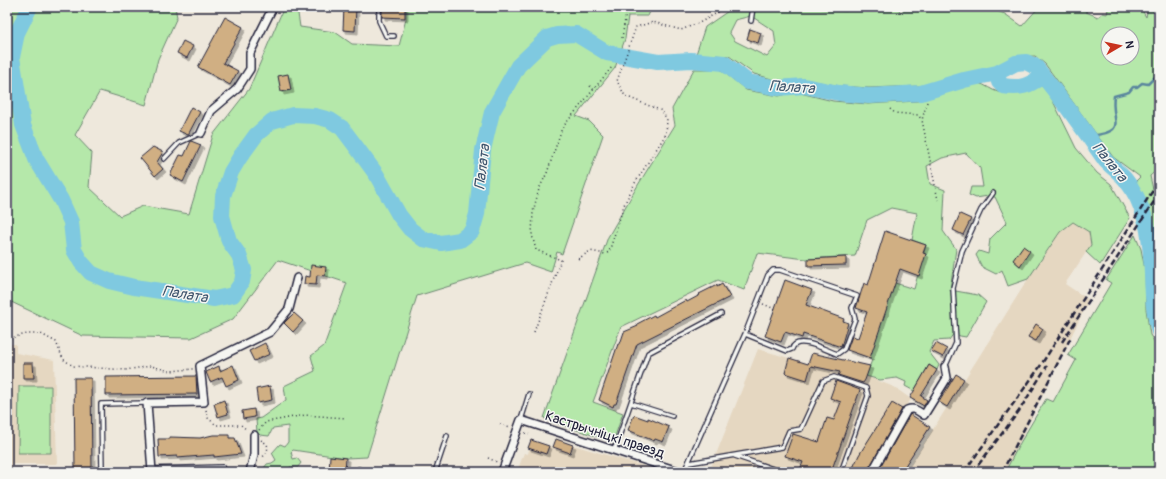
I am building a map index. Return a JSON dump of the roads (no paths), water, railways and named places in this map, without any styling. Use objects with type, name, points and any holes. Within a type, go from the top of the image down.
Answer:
[{"type":"street","points":[[201,133],[211,111],[237,89],[250,69],[250,53],[273,7]]},
{"type":"street","points":[[152,470],[147,403],[204,402],[200,366],[270,332],[289,309],[297,278]]},
{"type":"street","points":[[872,472],[907,410],[911,408],[916,409],[924,415],[947,378],[945,367]]},
{"type":"street","points":[[502,472],[521,420]]},
{"type":"street","name":"Кастрычніцкі праезд","points":[[521,420],[614,452],[683,472]]},
{"type":"street","points":[[250,472],[254,455],[254,435]]},
{"type":"lane","points":[[379,7],[379,21],[386,36],[394,36]]},
{"type":"lane","points":[[751,21],[754,7]]},
{"type":"lane","points":[[164,159],[179,143],[201,133]]},
{"type":"lane","points":[[945,367],[956,343],[953,288],[962,251],[981,210],[993,193]]},
{"type":"lane","points":[[683,472],[689,463],[745,334],[768,275],[773,270],[780,270],[856,296],[852,308],[855,319],[844,349],[837,354],[803,342],[797,342],[793,345],[792,349],[787,351],[745,334]]},
{"type":"lane","points":[[614,452],[648,353],[721,314]]},
{"type":"lane","points":[[689,463],[782,447],[788,430],[801,429],[823,381],[834,377],[866,388],[868,396],[841,472]]},
{"type":"lane","points":[[521,420],[529,394]]},
{"type":"lane","points":[[102,472],[101,404],[147,403]]},
{"type":"lane","points":[[631,403],[672,416]]},
{"type":"lane","points":[[435,472],[447,436]]},
{"type":"lane","points":[[734,456],[782,472]]},
{"type":"lane","points":[[152,470],[223,467]]},
{"type":"waterway","name":"Палата","points":[[30,7],[17,33],[12,57],[23,125],[36,159],[61,200],[71,222],[74,250],[81,262],[91,273],[109,281],[134,287],[214,299],[233,295],[242,282],[244,270],[239,255],[229,241],[222,216],[223,196],[231,172],[256,135],[272,121],[293,115],[315,116],[330,120],[342,128],[376,174],[399,215],[410,229],[423,239],[441,243],[460,240],[472,231],[477,214],[483,150],[492,112],[518,66],[547,38],[557,35],[576,34],[607,53],[658,62],[691,60],[724,63],[748,82],[778,88],[804,86],[839,93],[869,96],[921,93],[964,80],[997,73],[1016,63],[1026,62],[1036,67],[1105,160],[1123,176],[1138,199],[1149,236],[1154,304],[1159,331]]},
{"type":"waterway","points":[[997,73],[999,82],[1003,86],[1009,87],[1024,86],[1043,76]]},
{"type":"waterway","points":[[1090,136],[1102,134],[1114,128],[1116,124],[1113,105],[1114,96],[1129,92],[1133,87],[1137,87],[1142,83],[1148,84],[1159,73]]},
{"type":"railway","points":[[964,472],[1039,368],[1159,181]]},
{"type":"railway","points":[[1062,342],[1159,194]]},
{"type":"railway","points":[[1002,472],[1071,337]]},
{"type":"railway","points":[[973,472],[1019,411],[1047,366]]}]
